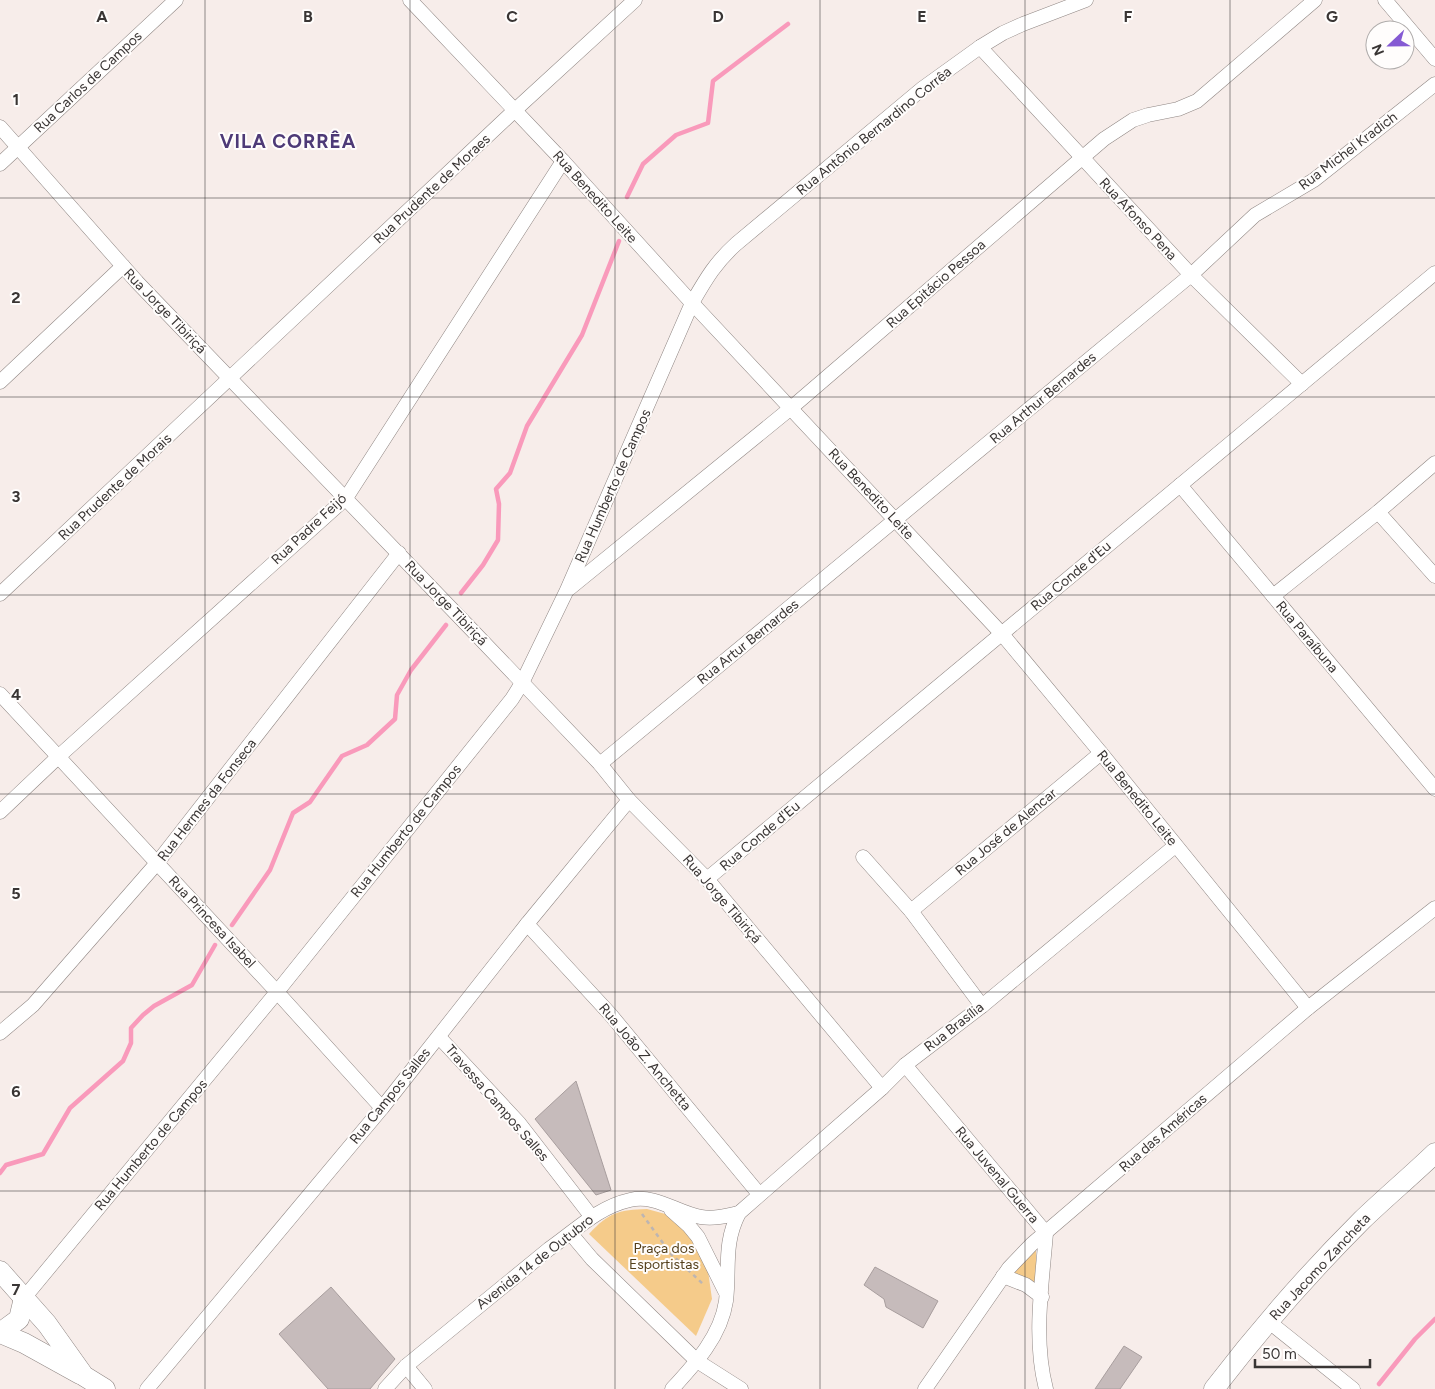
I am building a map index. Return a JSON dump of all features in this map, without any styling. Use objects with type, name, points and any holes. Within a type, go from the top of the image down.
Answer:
[{"type":"street","name":"Rua Carlos de Campos","points":[[0,164],[176,0]]},
{"type":"street","name":"Rua Benedito Leite","points":[[410,0],[563,161],[692,304],[1002,634],[1308,1008]]},
{"type":"street","name":"Rua Prudente de Moraes","points":[[231,379],[514,111],[635,0]]},
{"type":"street","name":"Rua Antônio Bernardino Corrêa","points":[[692,304],[712,269],[736,244],[923,88],[980,47],[1003,34],[1086,0]]},
{"type":"street","name":"Rua Epitácio Pessoa","points":[[567,590],[791,408],[1104,139],[1133,120],[1178,109],[1197,101],[1315,0]]},
{"type":"street","points":[[1385,0],[1435,59]]},
{"type":"street","name":"Rua Afonso Pena","points":[[980,47],[1191,275],[1302,384]]},
{"type":"street","name":"Rua Michel Kradich","points":[[1191,275],[1255,215],[1314,180],[1435,84]]},
{"type":"street","name":"Rua Jorge Tibiriçá","points":[[0,127],[122,266],[399,553],[600,764],[629,800],[707,880],[882,1088]]},
{"type":"street","name":"Rua Padre Feijó","points":[[0,812],[58,757],[346,498],[563,161]]},
{"type":"street","points":[[0,382],[122,266]]},
{"type":"street","name":"Rua Conde d'Eu","points":[[707,880],[1435,274]]},
{"type":"street","name":"Rua Arthur Bernardes","points":[[896,520],[1191,275]]},
{"type":"street","name":"Rua Humberto de Campos","points":[[24,1298],[277,992],[512,699],[522,683],[567,590],[692,304]]},
{"type":"street","name":"Rua Prudente de Morais","points":[[0,594],[231,379]]},
{"type":"street","points":[[1273,596],[1378,512],[1435,463]]},
{"type":"street","name":"Rua Paraíbuna","points":[[1180,485],[1435,789]]},
{"type":"street","points":[[1378,512],[1435,576]]},
{"type":"street","name":"Rua Artur Bernardes","points":[[600,764],[896,520]]},
{"type":"street","name":"Rua Hermes da Fonseca","points":[[0,1034],[33,1005],[157,864],[399,553]]},
{"type":"street","name":"Rua Princesa Isabel","points":[[0,694],[382,1108]]},
{"type":"street","name":"Rua José de Alencar","points":[[911,911],[1101,753]]},
{"type":"street","name":"Rua Campos Salles","points":[[148,1389],[382,1108],[527,924],[629,800]]},
{"type":"street","name":"Rua Brasília","points":[[739,1213],[882,1088],[905,1065],[982,1006],[1176,846]]},
{"type":"street","points":[[863,856],[911,911],[982,1006]]},
{"type":"street","name":"Rua das Américas","points":[[924,1389],[1003,1276],[1032,1244],[1308,1008],[1435,908]]},
{"type":"street","name":"Rua João Z. Anchetta","points":[[527,924],[610,1014],[759,1194]]},
{"type":"street","name":"Travessa Campos Salles","points":[[439,1037],[519,1123],[591,1216]]},
{"type":"street","name":"Rua Juvenal Guerra","points":[[905,1065],[1046,1233],[1040,1358],[1046,1389]]},
{"type":"street","name":"Rua Jacomo Zancheta","points":[[1214,1389],[1268,1321],[1362,1220],[1435,1153]]},
{"type":"street","name":"Avenida 14 de Outubro","points":[[385,1389],[406,1366],[591,1216],[632,1199],[664,1203],[701,1217],[715,1218],[739,1213]]},
{"type":"street","points":[[664,1203],[698,1237],[726,1294]]},
{"type":"street","points":[[672,1389],[697,1361],[722,1316],[726,1294],[728,1240],[739,1213]]},
{"type":"street","points":[[571,1234],[592,1259],[697,1361],[741,1389]]},
{"type":"street","points":[[0,1271],[47,1324],[84,1376]]},
{"type":"street","points":[[1003,1276],[1026,1285],[1042,1297]]},
{"type":"street","points":[[24,1298],[19,1318],[0,1333],[24,1343],[105,1389]]},
{"type":"street","points":[[1268,1321],[1353,1389]]},
{"type":"street","points":[[406,1366],[425,1389]]},
{"type":"path","points":[[632,1199],[671,1254],[704,1285]]},
{"type":"green space","name":"Praça dos Esportistas","points":[[647,1209],[669,1215],[693,1234],[708,1271],[712,1299],[696,1336],[589,1234],[603,1221],[615,1214],[629,1210]]},
{"type":"green space","points":[[1036,1246],[1036,1286],[1012,1274]]},
{"type":"building","points":[[576,1081],[611,1190],[596,1195],[535,1119]]},
{"type":"building","points":[[875,1267],[938,1301],[923,1328],[886,1307],[884,1299],[864,1285]]},
{"type":"building","points":[[331,1287],[395,1359],[370,1389],[328,1389],[279,1334]]},
{"type":"building","points":[[1124,1346],[1142,1357],[1120,1389],[1095,1389]]},
{"type":"waterway","points":[[627,197],[643,164],[676,135],[708,123],[713,81],[788,24]]},
{"type":"waterway","points":[[461,593],[483,565],[498,540],[499,504],[496,489],[510,473],[527,426],[582,335],[619,241]]},
{"type":"waterway","points":[[232,925],[270,870],[293,813],[310,802],[342,756],[367,745],[395,719],[397,695],[411,670],[446,625]]},
{"type":"waterway","points":[[0,1173],[6,1165],[43,1154],[70,1108],[123,1061],[131,1043],[131,1028],[154,1006],[192,985],[215,945]]},
{"type":"waterway","points":[[1379,1384],[1415,1339],[1435,1319]]},
{"type":"district","name":"VILA CORRÊA","points":[[288,141]]}]
